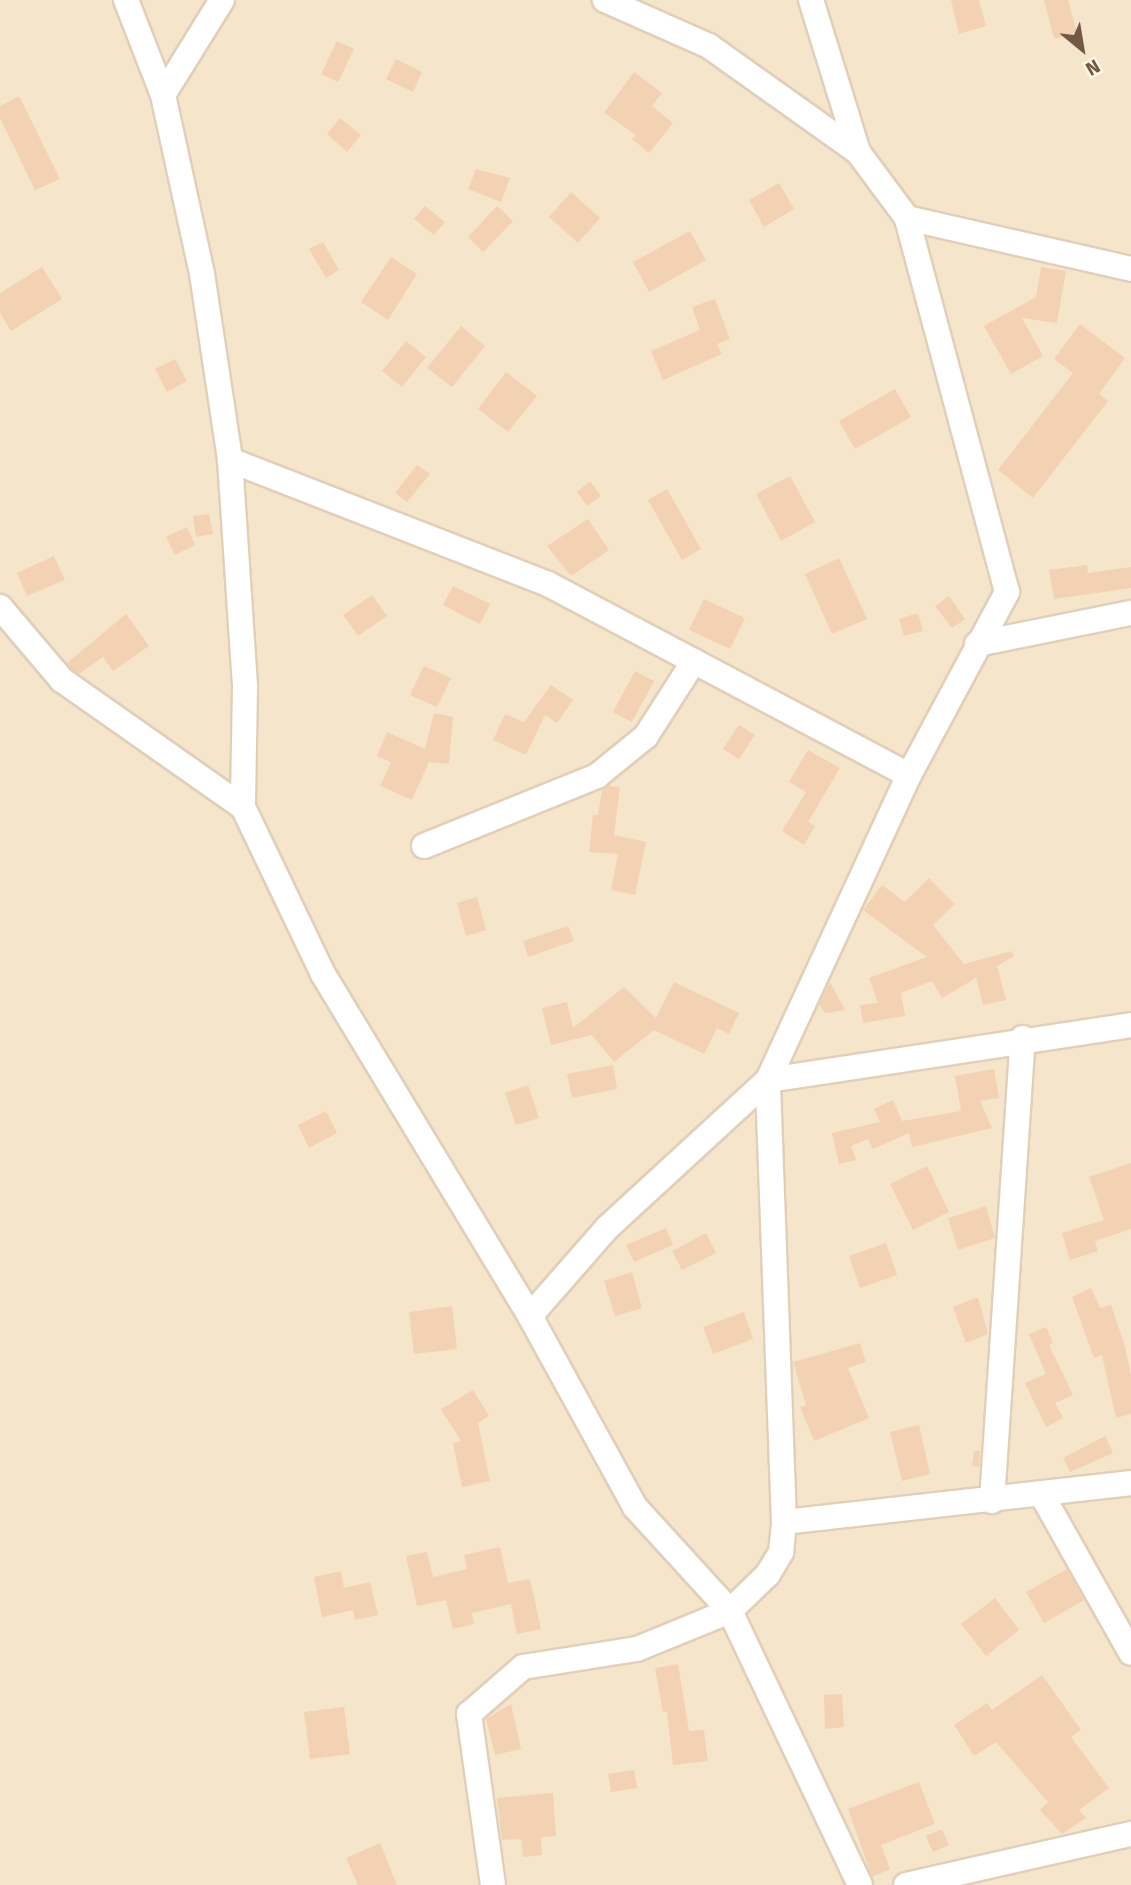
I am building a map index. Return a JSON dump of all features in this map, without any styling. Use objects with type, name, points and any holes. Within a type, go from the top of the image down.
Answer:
[{"type":"street","points":[[126,0],[163,95],[202,274],[230,460],[244,687],[243,807],[323,974],[530,1316],[635,1507],[730,1611],[860,1885]]},
{"type":"street","points":[[163,95],[222,0]]},
{"type":"street","points":[[530,1316],[608,1227],[768,1080],[909,775],[1007,592],[1006,575],[907,218],[858,152],[709,46],[605,0]]},
{"type":"street","points":[[811,0],[858,152]]},
{"type":"street","points":[[907,218],[1131,269]]},
{"type":"street","points":[[230,460],[548,584],[909,775]]},
{"type":"street","points":[[0,607],[62,680],[243,807]]},
{"type":"street","points":[[977,644],[1131,613]]},
{"type":"street","points":[[424,846],[597,776],[646,736],[694,661]]},
{"type":"street","points":[[768,1080],[1023,1038],[1131,1026]]},
{"type":"street","points":[[992,1501],[1023,1038]]},
{"type":"street","points":[[493,1885],[470,1714],[523,1667],[637,1649],[730,1611],[768,1574],[780,1552],[784,1522],[768,1080]]},
{"type":"street","points":[[784,1522],[992,1501],[1131,1483]]},
{"type":"street","points":[[1042,1495],[1131,1653]]},
{"type":"street","points":[[906,1885],[1131,1834]]},
{"type":"shaded area","points":[[0,0],[1131,0],[1131,1885],[0,1885]]},
{"type":"building","points":[[951,0],[979,0],[986,26],[959,34]]},
{"type":"building","points":[[1044,0],[1068,0],[1077,33],[1054,39]]},
{"type":"building","points":[[337,41],[354,49],[338,82],[321,74]]},
{"type":"building","points":[[396,59],[422,72],[413,92],[386,79]]},
{"type":"building","points":[[634,72],[662,93],[652,106],[673,123],[649,153],[632,139],[636,135],[604,113]]},
{"type":"building","points":[[19,96],[60,179],[35,190],[0,118],[0,106]]},
{"type":"building","points":[[340,118],[361,135],[347,152],[327,134]]},
{"type":"building","points":[[476,169],[510,178],[501,202],[468,189]]},
{"type":"building","points":[[779,183],[794,209],[764,227],[749,200]]},
{"type":"building","points":[[571,192],[600,218],[578,243],[549,217]]},
{"type":"building","points":[[425,206],[445,222],[434,235],[414,219]]},
{"type":"building","points":[[497,206],[513,221],[483,252],[468,237]]},
{"type":"building","points":[[690,231],[706,260],[649,292],[633,262]]},
{"type":"building","points":[[323,242],[339,270],[326,278],[309,249]]},
{"type":"building","points":[[391,257],[417,274],[388,320],[361,302]]},
{"type":"building","points":[[42,267],[62,299],[11,331],[0,313],[0,293]]},
{"type":"building","points":[[1041,267],[1066,271],[1057,323],[1022,318],[1043,356],[1011,374],[984,326],[1036,297]]},
{"type":"building","points":[[715,299],[730,339],[717,344],[722,354],[663,380],[651,351],[700,330],[692,307]]},
{"type":"building","points":[[1080,324],[1125,358],[1099,394],[1108,401],[1033,498],[998,470],[1073,373],[1054,359]]},
{"type":"building","points":[[461,326],[485,346],[452,387],[427,368]]},
{"type":"building","points":[[406,341],[426,357],[402,387],[382,371]]},
{"type":"building","points":[[175,359],[187,381],[167,392],[155,369]]},
{"type":"building","points":[[506,372],[537,396],[508,432],[478,409]]},
{"type":"building","points":[[895,389],[911,417],[855,449],[839,421]]},
{"type":"building","points":[[417,465],[430,474],[407,502],[395,493]]},
{"type":"building","points":[[790,476],[815,522],[781,541],[756,494]]},
{"type":"building","points":[[590,481],[601,496],[587,506],[577,492]]},
{"type":"building","points":[[667,489],[701,549],[682,560],[648,500]]},
{"type":"building","points":[[209,514],[213,534],[196,537],[193,516]]},
{"type":"building","points":[[588,519],[609,550],[571,576],[547,546]]},
{"type":"building","points":[[187,527],[195,545],[175,555],[166,537]]},
{"type":"building","points":[[54,556],[65,580],[27,596],[17,573]]},
{"type":"building","points":[[839,558],[867,619],[832,634],[805,574]]},
{"type":"building","points":[[1087,565],[1088,573],[1131,567],[1131,588],[1054,599],[1049,570]]},
{"type":"building","points":[[453,586],[490,604],[480,624],[443,605]]},
{"type":"building","points":[[372,595],[387,616],[358,636],[343,615]]},
{"type":"building","points":[[949,596],[965,619],[952,628],[935,606]]},
{"type":"building","points":[[704,599],[745,618],[730,649],[689,630]]},
{"type":"building","points":[[918,613],[923,631],[904,636],[899,619]]},
{"type":"building","points":[[126,614],[149,646],[113,671],[103,657],[79,674],[72,669],[67,663]]},
{"type":"building","points":[[424,666],[451,678],[437,707],[410,695]]},
{"type":"building","points":[[635,671],[654,681],[632,722],[613,712]]},
{"type":"building","points":[[551,685],[573,700],[557,723],[545,715],[526,755],[493,740],[505,714],[524,722]]},
{"type":"building","points":[[434,713],[453,717],[449,764],[429,762],[412,800],[380,786],[391,762],[377,756],[387,732],[425,749]]},
{"type":"building","points":[[739,725],[755,735],[739,759],[723,749]]},
{"type":"building","points":[[808,750],[840,768],[808,822],[815,826],[804,845],[782,831],[806,792],[789,782]]},
{"type":"building","points":[[609,786],[620,787],[614,835],[646,842],[635,895],[611,890],[618,854],[589,852],[593,815],[598,815],[602,790]]},
{"type":"building","points":[[929,878],[955,904],[933,925],[964,964],[1012,951],[1014,956],[997,966],[1006,1000],[983,1005],[976,978],[942,998],[932,981],[901,993],[905,1016],[863,1023],[860,1005],[878,1003],[869,978],[927,957],[863,910],[882,885],[905,902]]},
{"type":"building","points":[[477,897],[486,930],[466,936],[457,903]]},
{"type":"building","points":[[568,926],[574,941],[528,957],[523,941]]},
{"type":"building","points":[[674,982],[739,1013],[729,1034],[717,1028],[704,1054],[654,1030],[614,1062],[592,1035],[551,1045],[542,1008],[567,1002],[573,1028],[624,987],[656,1018]]},
{"type":"building","points":[[830,982],[845,1010],[825,1013],[819,1004]]},
{"type":"building","points":[[613,1065],[617,1089],[572,1098],[567,1074]]},
{"type":"building","points":[[994,1069],[999,1098],[980,1101],[992,1128],[912,1147],[909,1133],[873,1149],[868,1139],[851,1146],[856,1160],[839,1164],[832,1133],[880,1122],[874,1109],[893,1100],[902,1121],[961,1111],[955,1076]]},
{"type":"building","points":[[528,1085],[539,1118],[516,1125],[505,1093]]},
{"type":"building","points":[[326,1111],[337,1133],[309,1148],[298,1125]]},
{"type":"building","points":[[1131,1163],[1131,1229],[1095,1241],[1098,1251],[1070,1260],[1062,1233],[1104,1220],[1089,1177]]},
{"type":"building","points":[[927,1166],[949,1212],[913,1230],[890,1184]]},
{"type":"building","points":[[986,1206],[995,1238],[958,1250],[948,1218]]},
{"type":"building","points":[[666,1228],[673,1245],[634,1262],[626,1245]]},
{"type":"building","points":[[706,1233],[716,1253],[682,1270],[672,1251]]},
{"type":"building","points":[[886,1243],[897,1275],[860,1288],[849,1256]]},
{"type":"building","points":[[632,1272],[642,1308],[615,1316],[604,1281]]},
{"type":"building","points":[[1091,1288],[1100,1308],[1111,1305],[1131,1375],[1131,1414],[1116,1418],[1102,1355],[1094,1358],[1072,1297]]},
{"type":"building","points":[[978,1297],[988,1334],[966,1343],[953,1307]]},
{"type":"building","points":[[452,1306],[457,1349],[414,1354],[409,1312]]},
{"type":"building","points":[[744,1312],[753,1339],[713,1354],[703,1327]]},
{"type":"building","points":[[1046,1327],[1053,1343],[1049,1345],[1073,1395],[1055,1403],[1063,1418],[1046,1427],[1025,1383],[1046,1374],[1029,1334]]},
{"type":"building","points":[[860,1343],[866,1362],[848,1368],[869,1418],[814,1441],[800,1407],[806,1405],[793,1362]]},
{"type":"building","points":[[473,1390],[489,1416],[478,1423],[490,1481],[462,1487],[453,1443],[461,1441],[441,1409]]},
{"type":"building","points":[[919,1425],[930,1474],[902,1481],[890,1432]]},
{"type":"building","points":[[1105,1436],[1113,1453],[1070,1472],[1063,1458]]},
{"type":"building","points":[[974,1451],[980,1451],[979,1467],[972,1466]]},
{"type":"building","points":[[500,1547],[508,1583],[530,1579],[541,1629],[517,1634],[511,1604],[472,1613],[474,1624],[453,1629],[446,1600],[417,1606],[406,1556],[427,1552],[433,1577],[467,1569],[464,1555]]},
{"type":"building","points":[[1067,1569],[1084,1600],[1044,1623],[1026,1592]]},
{"type":"building","points":[[341,1571],[344,1588],[370,1582],[378,1615],[355,1620],[353,1610],[322,1617],[314,1577]]},
{"type":"building","points":[[995,1598],[1019,1630],[986,1656],[961,1624]]},
{"type":"building","points":[[678,1664],[689,1731],[704,1730],[708,1761],[673,1765],[667,1712],[663,1712],[655,1668]]},
{"type":"building","points":[[1042,1675],[1081,1730],[1071,1737],[1109,1788],[1079,1810],[1086,1818],[1062,1834],[1040,1810],[1048,1802],[996,1742],[974,1756],[954,1725],[987,1703],[992,1710]]},
{"type":"building","points":[[842,1694],[844,1727],[825,1729],[824,1695]]},
{"type":"building","points":[[511,1704],[521,1749],[495,1755],[486,1719]]},
{"type":"building","points":[[344,1707],[350,1754],[310,1759],[304,1712]]},
{"type":"building","points":[[634,1770],[637,1788],[611,1792],[608,1774]]},
{"type":"building","points":[[919,1782],[935,1824],[881,1845],[890,1869],[872,1877],[848,1809]]},
{"type":"building","points":[[553,1793],[556,1836],[541,1837],[542,1855],[523,1857],[521,1839],[502,1840],[497,1798]]},
{"type":"building","points":[[942,1829],[949,1845],[933,1852],[926,1836]]},
{"type":"building","points":[[380,1843],[397,1885],[358,1885],[346,1858]]}]
